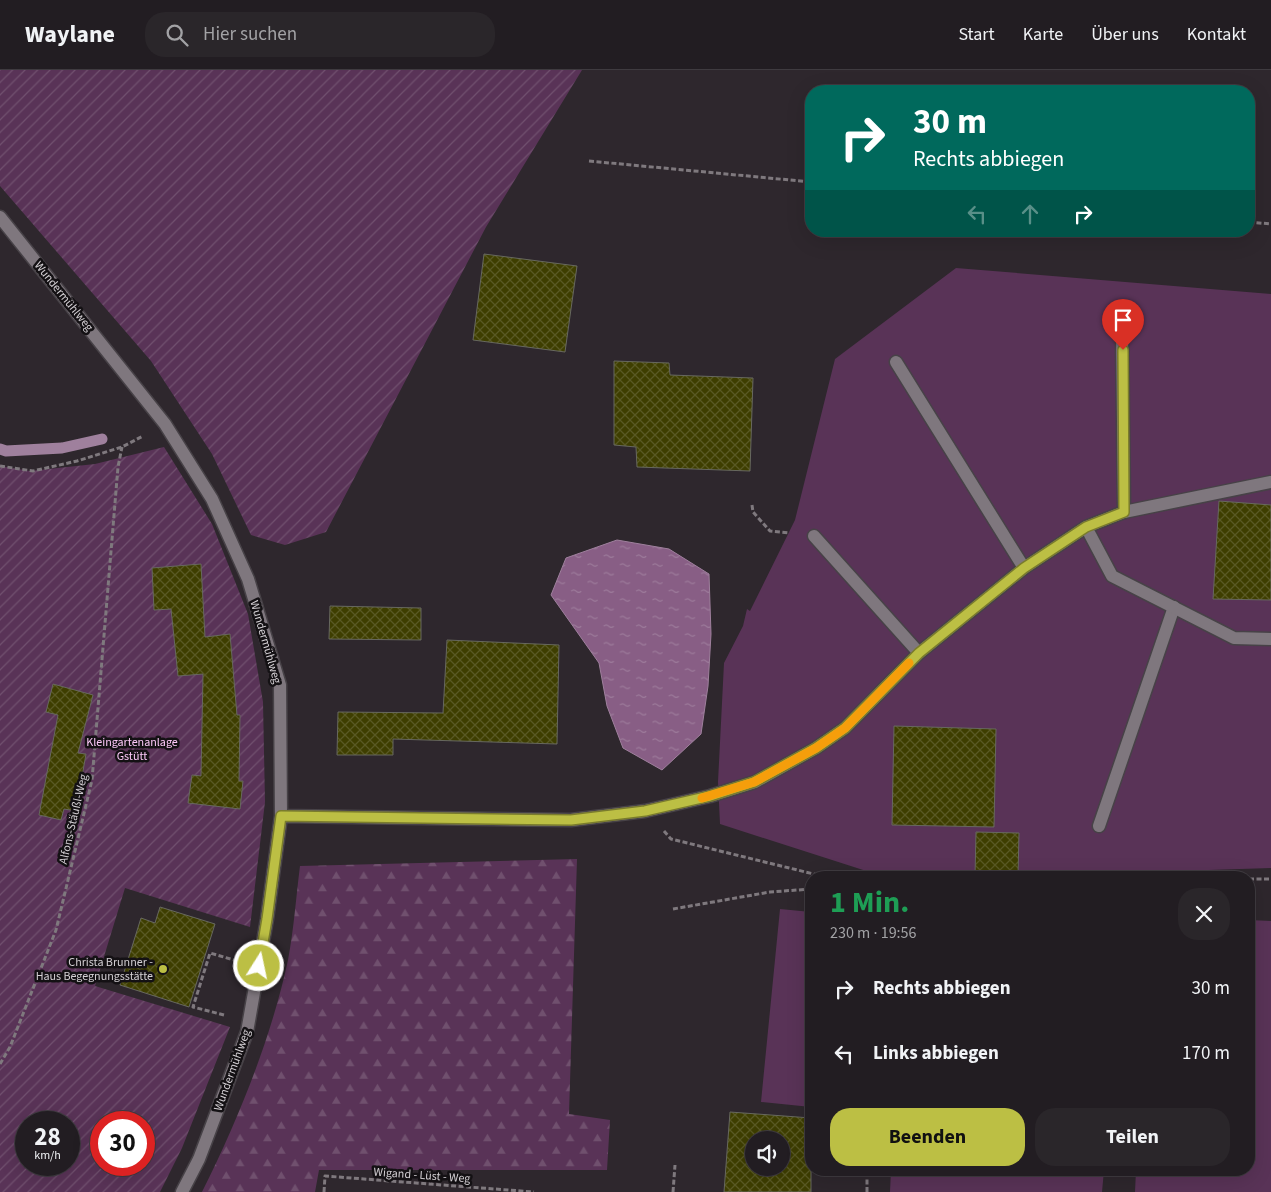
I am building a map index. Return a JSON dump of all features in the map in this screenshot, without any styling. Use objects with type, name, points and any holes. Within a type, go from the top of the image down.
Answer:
[{"type":"street","name":"Wundermühlweg","points":[[0,216],[165,424],[212,499],[248,579],[280,685],[281,816],[267,919],[249,1020],[199,1159],[182,1192]]},
{"type":"street","points":[[1122,332],[1124,512]]},
{"type":"street","points":[[896,362],[1024,568]]},
{"type":"street","points":[[281,816],[571,820],[645,811],[710,796],[754,782],[816,748],[845,728],[919,653],[1024,568],[1086,527],[1124,512],[1271,482]]},
{"type":"street","points":[[1086,527],[1112,576],[1234,638],[1271,639]]},
{"type":"street","points":[[814,536],[919,653]]},
{"type":"street","points":[[1099,826],[1174,607]]},
{"type":"path","points":[[588,161],[805,181]]},
{"type":"path","points":[[1255,223],[1271,224]]},
{"type":"path","points":[[0,466],[33,471],[77,461],[122,447],[165,424]]},
{"type":"path","name":"Alfons-Stäußl-Weg","points":[[0,1064],[10,1047],[56,930],[92,780],[118,467],[122,447]]},
{"type":"path","points":[[752,505],[753,512],[770,531],[814,536]]},
{"type":"path","points":[[645,811],[671,839],[805,872]]},
{"type":"path","points":[[1255,879],[1271,879]]},
{"type":"path","points":[[673,909],[770,892],[805,890]]},
{"type":"path","points":[[217,955],[210,953],[193,1008],[249,1020]]},
{"type":"path","points":[[673,1192],[675,1165]]},
{"type":"path","name":"Wigand - Lüst - Weg","points":[[324,1192],[325,1176],[534,1192]]},
{"type":"path","points":[[867,1176],[867,1192]]},
{"type":"green space","points":[[0,70],[582,70],[486,227],[326,532],[285,545],[251,535],[212,454],[151,361],[0,186]]},
{"type":"green space","points":[[956,268],[1271,294],[1271,868],[1177,871],[866,871],[720,824],[718,782],[724,663],[743,626],[747,609],[750,611],[795,520],[835,359]]},
{"type":"green space","name":"Kleingartenanlage Gstütt","points":[[164,447],[212,524],[248,614],[263,702],[265,802],[250,927],[125,888],[95,986],[230,1027],[182,1148],[160,1192],[0,1192],[0,466],[30,471],[95,464]]},
{"type":"green space","points":[[577,859],[569,1114],[610,1120],[607,1170],[319,1170],[315,1192],[202,1192],[241,1108],[263,1049],[281,990],[288,960],[300,866]]},
{"type":"green space","points":[[780,909],[805,911],[805,1106],[761,1102]]},
{"type":"green space","points":[[1255,920],[1271,921],[1271,1192],[1135,1192],[1136,1176],[1255,1176]]},
{"type":"green space","points":[[891,1176],[1103,1176],[1102,1192],[890,1192]]},
{"type":"water","points":[[617,540],[669,549],[709,574],[711,634],[708,686],[701,734],[662,770],[623,748],[607,706],[599,663],[551,595],[566,558]]},
{"type":"building","points":[[484,254],[577,266],[565,352],[473,340]]},
{"type":"building","points":[[614,361],[669,363],[670,375],[753,378],[750,471],[637,467],[636,447],[614,445]]},
{"type":"building","points":[[1219,501],[1271,505],[1271,600],[1213,599]]},
{"type":"building","points":[[201,564],[205,637],[230,634],[237,715],[240,715],[239,781],[243,781],[240,809],[188,803],[192,775],[201,776],[203,674],[178,676],[171,609],[154,610],[152,568]]},
{"type":"building","points":[[330,606],[421,608],[421,640],[329,639]]},
{"type":"building","points":[[447,640],[559,645],[557,744],[393,739],[393,755],[337,755],[338,712],[443,713]]},
{"type":"building","points":[[53,684],[93,695],[78,753],[86,754],[76,811],[64,809],[61,820],[39,815],[58,715],[46,712]]},
{"type":"building","points":[[894,726],[996,729],[994,827],[892,825]]},
{"type":"building","points":[[976,832],[1019,833],[1018,871],[975,871]]},
{"type":"building","name":"Christa Brunner - Haus Begegnungsstätte","points":[[160,907],[215,924],[189,1007],[120,985],[141,918],[155,923]]},
{"type":"building","points":[[730,1112],[805,1118],[805,1176],[811,1176],[811,1192],[724,1192]]},
{"type":"waterway","points":[[0,449],[6,451],[62,448],[102,439]]},
{"type":"slow traffic","points":[[702,798],[754,782],[816,748],[845,728],[909,663]]},
{"type":"place","name":"Christa Brunner - Haus Begegnungsstätte","points":[[163,969]]},
{"type":"route","points":[[259,966],[281,816],[571,820],[645,811],[710,796],[754,782],[816,748],[845,728],[919,653],[1024,568],[1086,527],[1124,512],[1123,350]]}]
